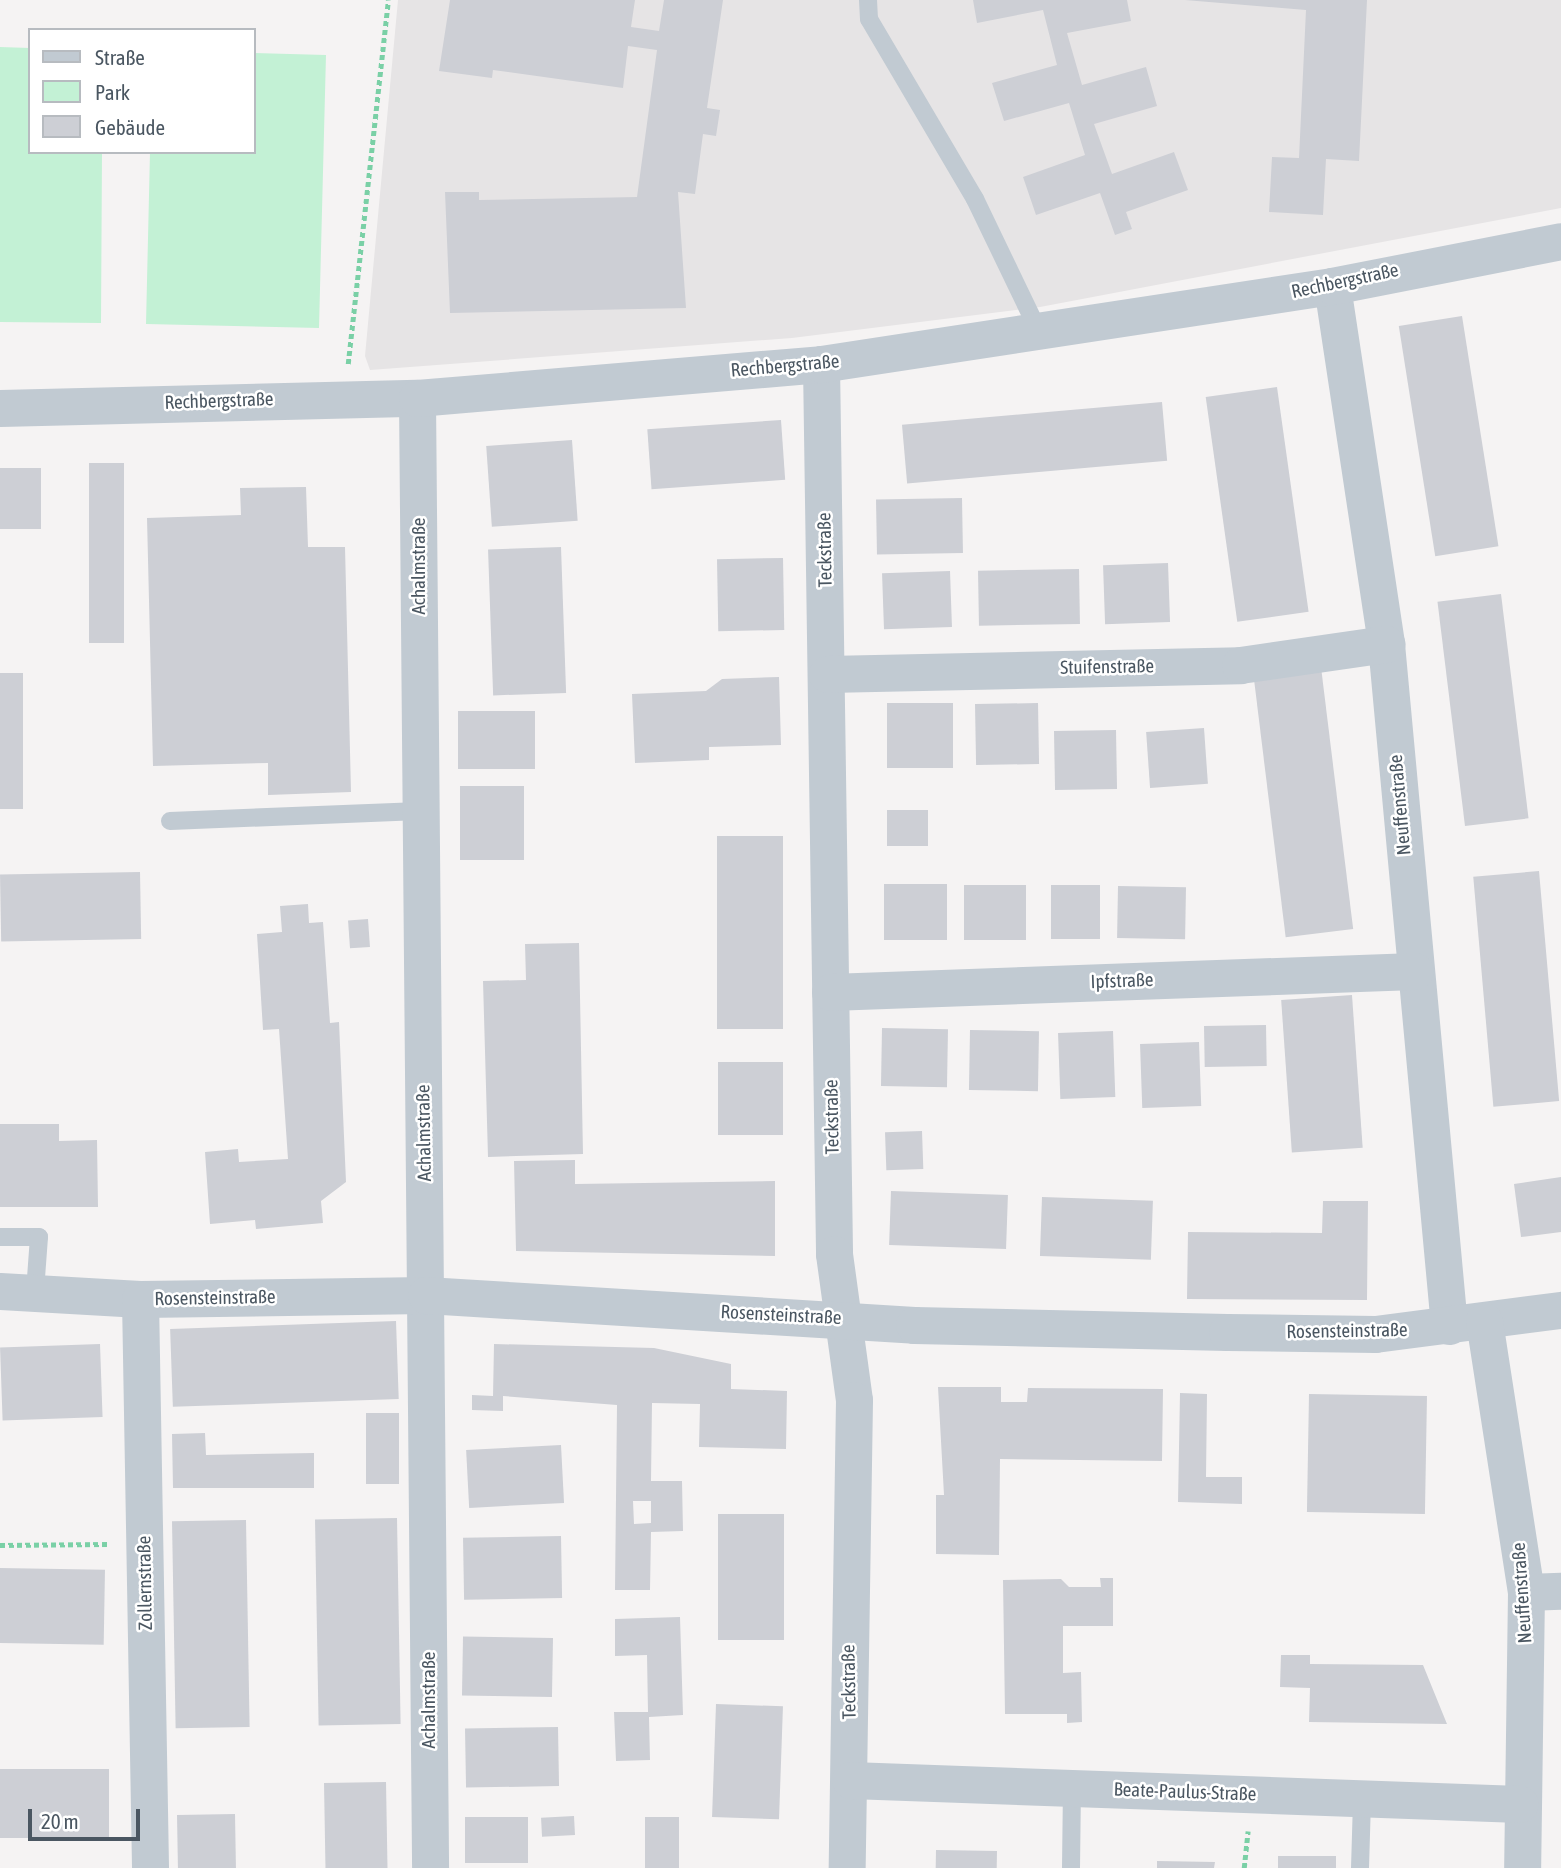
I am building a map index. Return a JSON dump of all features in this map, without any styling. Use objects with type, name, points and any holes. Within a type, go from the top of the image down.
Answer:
[{"type":"street","name":"Rechbergstraße","points":[[0,408],[344,397],[417,398],[821,364],[1332,286],[1561,241]]},
{"type":"street","name":"Neuffenstraße","points":[[1332,286],[1386,643],[1415,971],[1466,1323],[1543,1591],[1520,1804],[1522,1868]]},
{"type":"street","name":"Teckstraße","points":[[821,364],[834,1254],[854,1400],[847,1868]]},
{"type":"street","name":"Achalmstraße","points":[[417,398],[430,1868]]},
{"type":"street","name":"Stuifenstraße","points":[[827,674],[1240,665],[1386,643]]},
{"type":"street","name":"Ipfstraße","points":[[830,992],[1415,971]]},
{"type":"street","name":"Rosensteinstraße","points":[[18,1291],[140,1299],[426,1295],[844,1319],[1227,1332],[1375,1334],[1561,1310]]},
{"type":"street","name":"Zollernstraße","points":[[140,1299],[150,1868]]},
{"type":"street","name":"Beate-Paulus-Straße","points":[[850,1780],[1520,1804]]},
{"type":"lane","points":[[868,0],[869,19],[975,199],[1039,332]]},
{"type":"lane","points":[[170,821],[420,811]]},
{"type":"lane","points":[[0,1237],[39,1237],[18,1291]]},
{"type":"lane","points":[[1071,1868],[1072,1788]]},
{"type":"lane","points":[[1360,1868],[1362,1799]]},
{"type":"path","points":[[344,397],[388,0]]},
{"type":"path","points":[[0,1545],[144,1544]]},
{"type":"shaded area","points":[[398,0],[1561,0],[1561,208],[1040,307],[792,338],[370,370],[365,356]]},
{"type":"green space","points":[[0,47],[28,48],[28,154],[102,154],[101,323],[0,322]]},
{"type":"green space","points":[[256,53],[326,55],[319,328],[146,324],[150,154],[256,154]]},
{"type":"building","points":[[450,0],[635,0],[631,27],[659,31],[664,0],[723,0],[707,108],[720,110],[716,136],[703,134],[695,194],[678,192],[686,308],[450,313],[445,192],[479,192],[479,200],[637,197],[657,50],[628,46],[623,88],[493,70],[492,78],[439,71]]},
{"type":"building","points":[[973,0],[1127,0],[1131,21],[1067,33],[1082,85],[1146,67],[1157,106],[1094,124],[1112,174],[1174,152],[1188,190],[1126,212],[1132,229],[1115,235],[1100,193],[1036,215],[1023,177],[1085,155],[1069,103],[1004,121],[992,83],[1057,65],[1043,10],[977,23]]},
{"type":"building","points":[[1185,0],[1367,0],[1359,161],[1326,159],[1323,215],[1269,212],[1272,157],[1299,158],[1306,10]]},
{"type":"building","points":[[1462,316],[1498,546],[1435,556],[1399,326]]},
{"type":"building","points":[[1277,387],[1309,612],[1237,622],[1206,397]]},
{"type":"building","points":[[1162,402],[1167,461],[907,484],[902,425]]},
{"type":"building","points":[[781,420],[785,480],[652,489],[647,429]]},
{"type":"building","points":[[572,440],[578,521],[492,527],[486,446]]},
{"type":"building","points":[[89,463],[124,463],[124,643],[89,643]]},
{"type":"building","points":[[0,468],[41,468],[41,529],[0,529]]},
{"type":"building","points":[[306,487],[308,547],[345,547],[351,792],[268,795],[268,763],[153,766],[147,518],[241,515],[240,488]]},
{"type":"building","points":[[962,498],[963,553],[877,554],[876,500]]},
{"type":"building","points":[[561,547],[566,693],[493,695],[488,550]]},
{"type":"building","points":[[783,558],[784,630],[718,631],[717,559]]},
{"type":"building","points":[[1168,563],[1170,622],[1105,624],[1103,565]]},
{"type":"building","points":[[1079,569],[1080,624],[979,626],[978,571]]},
{"type":"building","points":[[950,571],[952,627],[884,629],[882,573]]},
{"type":"building","points":[[1501,594],[1529,818],[1465,826],[1437,602]]},
{"type":"building","points":[[1321,667],[1353,929],[1286,937],[1254,675]]},
{"type":"building","points":[[0,673],[23,673],[23,809],[0,809]]},
{"type":"building","points":[[779,677],[781,745],[709,747],[709,760],[635,763],[632,694],[706,691],[722,679]]},
{"type":"building","points":[[887,703],[953,703],[953,768],[887,768]]},
{"type":"building","points":[[1038,703],[1039,764],[976,765],[975,704]]},
{"type":"building","points":[[458,711],[535,711],[535,769],[458,769]]},
{"type":"building","points":[[1204,728],[1208,784],[1150,788],[1146,732]]},
{"type":"building","points":[[1116,730],[1117,789],[1055,790],[1054,731]]},
{"type":"building","points":[[460,786],[524,786],[524,860],[460,860]]},
{"type":"building","points":[[887,810],[928,810],[928,846],[887,846]]},
{"type":"building","points":[[717,836],[783,836],[783,1029],[717,1029]]},
{"type":"building","points":[[1539,871],[1559,1101],[1493,1107],[1473,877]]},
{"type":"building","points":[[140,872],[141,939],[1,941],[0,874]]},
{"type":"building","points":[[884,884],[947,884],[947,940],[884,940]]},
{"type":"building","points":[[964,885],[1026,885],[1026,940],[964,940]]},
{"type":"building","points":[[1051,885],[1100,885],[1100,939],[1051,939]]},
{"type":"building","points":[[1118,886],[1186,887],[1185,939],[1117,938]]},
{"type":"building","points":[[308,904],[309,923],[323,922],[330,1023],[339,1022],[346,1182],[321,1201],[323,1223],[256,1229],[255,1220],[210,1224],[205,1152],[238,1149],[239,1162],[288,1159],[279,1029],[263,1030],[257,934],[282,932],[280,906]]},
{"type":"building","points":[[368,919],[370,947],[350,948],[348,920]]},
{"type":"building","points":[[579,943],[583,1154],[488,1157],[483,981],[526,980],[525,944]]},
{"type":"building","points":[[1352,995],[1363,1148],[1292,1153],[1281,1000]]},
{"type":"building","points":[[1266,1025],[1267,1066],[1205,1067],[1204,1026]]},
{"type":"building","points":[[882,1028],[948,1029],[947,1087],[881,1086]]},
{"type":"building","points":[[970,1030],[1039,1031],[1038,1091],[969,1090]]},
{"type":"building","points":[[1113,1031],[1115,1097],[1060,1099],[1058,1033]]},
{"type":"building","points":[[1199,1042],[1201,1106],[1142,1108],[1140,1044]]},
{"type":"building","points":[[718,1062],[783,1062],[783,1135],[718,1135]]},
{"type":"building","points":[[0,1124],[59,1124],[59,1141],[97,1140],[98,1207],[0,1207]]},
{"type":"building","points":[[922,1131],[923,1169],[886,1170],[885,1132]]},
{"type":"building","points":[[575,1160],[575,1184],[775,1181],[775,1256],[516,1251],[514,1161]]},
{"type":"building","points":[[1561,1177],[1561,1232],[1521,1237],[1514,1184]]},
{"type":"building","points":[[891,1191],[1008,1195],[1006,1249],[889,1245]]},
{"type":"building","points":[[1042,1197],[1153,1201],[1151,1260],[1040,1256]]},
{"type":"building","points":[[1323,1201],[1368,1201],[1367,1300],[1187,1299],[1188,1232],[1322,1233]]},
{"type":"building","points":[[396,1321],[399,1399],[173,1407],[170,1329]]},
{"type":"building","points":[[100,1344],[103,1417],[3,1420],[0,1347]]},
{"type":"building","points":[[494,1344],[654,1348],[731,1364],[731,1389],[787,1391],[786,1449],[699,1447],[700,1404],[652,1403],[651,1481],[682,1481],[683,1531],[651,1532],[650,1590],[615,1590],[617,1405],[503,1396],[503,1411],[472,1410],[472,1395],[493,1396]],"holes":[[[633,1501],[651,1501],[651,1523],[634,1524]]]},
{"type":"building","points":[[938,1387],[1001,1387],[1001,1402],[1027,1402],[1028,1388],[1163,1389],[1162,1461],[1000,1459],[999,1555],[936,1554],[936,1495],[944,1495]]},
{"type":"building","points":[[1180,1393],[1207,1394],[1206,1477],[1242,1477],[1242,1504],[1178,1502]]},
{"type":"building","points":[[1309,1394],[1427,1396],[1425,1514],[1307,1512]]},
{"type":"building","points":[[366,1413],[399,1413],[399,1484],[366,1484]]},
{"type":"building","points":[[205,1433],[206,1455],[314,1453],[314,1488],[173,1488],[172,1434]]},
{"type":"building","points":[[561,1445],[564,1503],[469,1508],[466,1450]]},
{"type":"building","points":[[718,1514],[784,1514],[784,1640],[718,1640]]},
{"type":"building","points":[[397,1518],[401,1724],[319,1725],[315,1519]]},
{"type":"building","points":[[246,1520],[250,1727],[176,1728],[172,1521]]},
{"type":"building","points":[[561,1536],[562,1598],[464,1600],[463,1538]]},
{"type":"building","points":[[0,1568],[105,1570],[104,1645],[0,1643]]},
{"type":"building","points":[[1100,1578],[1113,1578],[1113,1626],[1063,1626],[1063,1673],[1081,1672],[1082,1722],[1067,1723],[1067,1714],[1005,1714],[1003,1580],[1061,1579],[1069,1587],[1101,1587]]},
{"type":"building","points":[[680,1617],[683,1715],[649,1717],[650,1760],[616,1761],[614,1712],[648,1712],[647,1655],[615,1656],[615,1619]]},
{"type":"building","points":[[463,1636],[553,1638],[552,1697],[462,1695]]},
{"type":"building","points":[[1281,1655],[1310,1655],[1310,1664],[1423,1665],[1447,1724],[1309,1722],[1310,1688],[1280,1687]]},
{"type":"building","points":[[716,1704],[783,1706],[779,1819],[712,1817]]},
{"type":"building","points":[[558,1727],[559,1786],[466,1788],[465,1729]]},
{"type":"building","points":[[0,1769],[109,1769],[109,1838],[0,1838]]},
{"type":"building","points":[[386,1782],[388,1868],[325,1868],[324,1783]]},
{"type":"building","points":[[235,1814],[236,1868],[178,1868],[177,1815]]},
{"type":"building","points":[[574,1816],[575,1835],[542,1837],[541,1818]]},
{"type":"building","points":[[465,1817],[528,1817],[528,1863],[465,1863]]},
{"type":"building","points":[[645,1817],[679,1817],[679,1868],[645,1868]]},
{"type":"building","points":[[936,1850],[997,1851],[997,1868],[936,1868]]},
{"type":"building","points":[[1278,1856],[1336,1856],[1336,1868],[1278,1868]]},
{"type":"building","points":[[1157,1861],[1215,1862],[1214,1868],[1157,1868]]}]
